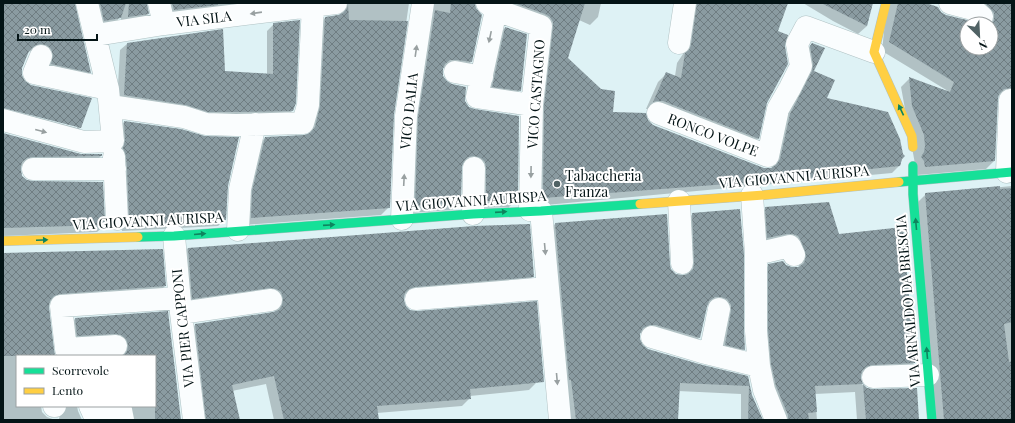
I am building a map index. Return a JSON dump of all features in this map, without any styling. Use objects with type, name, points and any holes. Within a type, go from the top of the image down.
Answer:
[{"type":"main road","points":[[886,3],[874,52],[912,136],[913,147]]},
{"type":"main road","name":"VIA ARNALDO DA BRESCIA","points":[[913,165],[912,180],[932,420]]},
{"type":"main road","name":"VIA GIOVANNI AURISPA","points":[[3,241],[174,236],[238,230],[679,201],[1009,172]]},
{"type":"street","points":[[88,3],[109,98],[114,156],[116,219]]},
{"type":"street","points":[[159,3],[164,24]]},
{"type":"street","name":"VIA SILA","points":[[96,35],[164,24],[232,10],[336,3]]},
{"type":"street","name":"VICO DALIA","points":[[402,219],[406,116],[423,3]]},
{"type":"street","points":[[679,43],[685,3]]},
{"type":"street","points":[[950,3],[973,9],[981,16]]},
{"type":"street","points":[[41,56],[34,73],[109,98],[206,124],[236,125],[303,123],[308,105],[302,5]]},
{"type":"street","points":[[491,6],[482,77],[477,98],[532,105]]},
{"type":"street","name":"VICO CASTAGNO","points":[[491,6],[541,26],[532,105],[536,210],[548,288],[560,420]]},
{"type":"street","name":"RONCO VOLPE","points":[[658,114],[768,156],[778,109],[801,66],[798,44],[806,27],[874,52]]},
{"type":"street","points":[[455,72],[482,77]]},
{"type":"street","points":[[1009,172],[1010,100]]},
{"type":"street","points":[[3,120],[84,142],[114,156]]},
{"type":"street","points":[[238,230],[240,189],[255,124]]},
{"type":"street","points":[[33,169],[114,156]]},
{"type":"street","points":[[473,214],[474,168]]},
{"type":"street","points":[[752,195],[756,254],[756,331],[759,366],[764,390],[776,420]]},
{"type":"street","points":[[679,201],[682,263]]},
{"type":"street","name":"VIA PIER CAPPONI","points":[[174,236],[180,306],[194,420]]},
{"type":"street","points":[[756,254],[790,246],[794,255]]},
{"type":"street","points":[[416,299],[548,288]]},
{"type":"street","points":[[116,346],[68,353],[61,306],[180,306],[271,300]]},
{"type":"street","points":[[710,354],[719,309]]},
{"type":"street","points":[[652,337],[710,354],[759,366]]},
{"type":"street","points":[[873,377],[928,375]]},
{"type":"street","points":[[90,407],[95,417],[121,410],[123,420]]},
{"type":"building","points":[[3,3],[75,3],[91,73],[51,64],[53,55],[51,49],[46,45],[40,44],[34,46],[29,51],[22,68],[22,75],[25,81],[31,85],[92,98],[81,128],[3,108]]},
{"type":"building","points":[[100,3],[126,3],[121,18],[104,21]]},
{"type":"building","points":[[129,3],[147,3],[149,14],[128,17]]},
{"type":"building","points":[[172,3],[218,3],[218,5],[174,10]]},
{"type":"building","points":[[451,3],[475,3],[476,8],[482,15],[472,62],[450,60],[445,64],[443,76],[452,84],[466,87],[465,101],[469,107],[519,116],[518,200],[486,201],[485,162],[481,158],[474,156],[468,157],[464,161],[462,167],[461,202],[415,206],[418,117],[435,10],[450,13]]},
{"type":"building","points":[[514,3],[585,3],[568,58],[601,89],[615,91],[613,112],[646,113],[648,120],[653,125],[764,168],[771,168],[776,165],[780,159],[790,114],[812,71],[813,64],[810,46],[812,43],[825,48],[814,71],[835,80],[827,98],[888,112],[900,139],[903,154],[905,156],[902,159],[900,166],[820,174],[821,177],[543,198],[544,106],[553,22],[550,17],[545,14]]},
{"type":"building","points":[[697,3],[788,3],[778,31],[788,35],[785,46],[788,64],[767,103],[759,139],[663,101],[653,102],[666,72],[681,78],[685,53],[689,50],[691,45]]},
{"type":"building","points":[[821,3],[873,3],[867,26]]},
{"type":"building","points":[[898,3],[926,3],[938,7],[941,12],[946,15],[959,18],[959,56],[999,56],[999,16],[994,16],[994,13],[985,3],[1012,3],[1012,88],[1004,89],[999,94],[995,161],[925,167],[924,161],[921,157],[925,146],[924,135],[912,106],[909,77],[950,92],[954,82],[889,42]]},
{"type":"building","points":[[348,4],[349,20],[408,21],[394,115],[390,208],[251,218],[252,191],[265,137],[304,135],[310,133],[315,127],[320,106],[325,17],[343,13]]},
{"type":"building","points":[[300,20],[296,103],[293,111],[208,112],[186,105],[124,95],[127,43],[223,29],[225,71],[273,74],[273,23]]},
{"type":"building","points":[[505,27],[527,34],[521,91],[492,87]]},
{"type":"building","points":[[124,121],[181,129],[205,136],[239,137],[228,186],[226,220],[173,224],[128,224],[127,169],[126,156],[123,148],[125,140]]},
{"type":"building","points":[[3,133],[81,154],[102,154],[102,156],[27,158],[22,162],[21,169],[22,176],[27,180],[33,181],[103,182],[106,225],[3,228]]},
{"type":"building","points":[[1000,186],[1000,189],[1012,188],[1012,322],[1004,324],[1009,362],[1012,361],[1012,420],[944,420],[925,193]]},
{"type":"building","points":[[829,202],[839,234],[903,227],[915,363],[872,365],[866,367],[862,371],[861,378],[863,384],[815,386],[817,412],[808,413],[809,420],[788,420],[788,415],[776,386],[771,364],[768,330],[768,264],[783,261],[786,265],[799,267],[804,263],[806,256],[798,236],[787,234],[767,238],[765,207]]},
{"type":"building","points":[[740,209],[744,254],[745,350],[725,345],[731,305],[727,299],[721,297],[715,297],[709,301],[700,338],[656,325],[650,325],[643,328],[640,334],[640,339],[643,345],[648,349],[748,376],[752,395],[763,420],[748,420],[749,386],[680,383],[678,420],[576,420],[571,380],[569,380],[555,223],[667,214],[671,269],[676,274],[683,275],[688,274],[693,269],[694,263],[692,213]]},
{"type":"building","points":[[530,224],[534,277],[415,287],[409,289],[405,293],[404,300],[406,306],[410,310],[417,311],[537,301],[544,382],[470,389],[471,399],[377,406],[379,420],[284,420],[274,376],[232,385],[240,420],[206,420],[195,324],[273,312],[279,310],[283,299],[281,292],[270,288],[192,299],[188,248],[474,226]]},
{"type":"building","points":[[163,249],[166,286],[60,294],[54,296],[50,301],[49,307],[55,355],[3,356],[3,253]]},
{"type":"building","points":[[168,311],[181,420],[155,420],[156,355],[124,355],[127,351],[128,345],[126,339],[121,335],[77,336],[75,318]]},
{"type":"building","points":[[863,384],[867,388],[873,389],[917,388],[919,420],[866,420]]},
{"type":"traffic: fast","points":[[913,166],[913,194],[932,420]]},
{"type":"traffic: fast","points":[[899,182],[1012,172]]},
{"type":"traffic: fast","points":[[138,237],[174,236],[473,214],[640,204]]},
{"type":"traffic: slow","points":[[886,3],[874,52],[912,136],[913,147]]},
{"type":"traffic: slow","points":[[640,204],[764,195],[899,182]]},
{"type":"traffic: slow","points":[[3,241],[138,237]]},
{"type":"place","name":"Tabaccheria Franza","points":[[557,184]]}]
